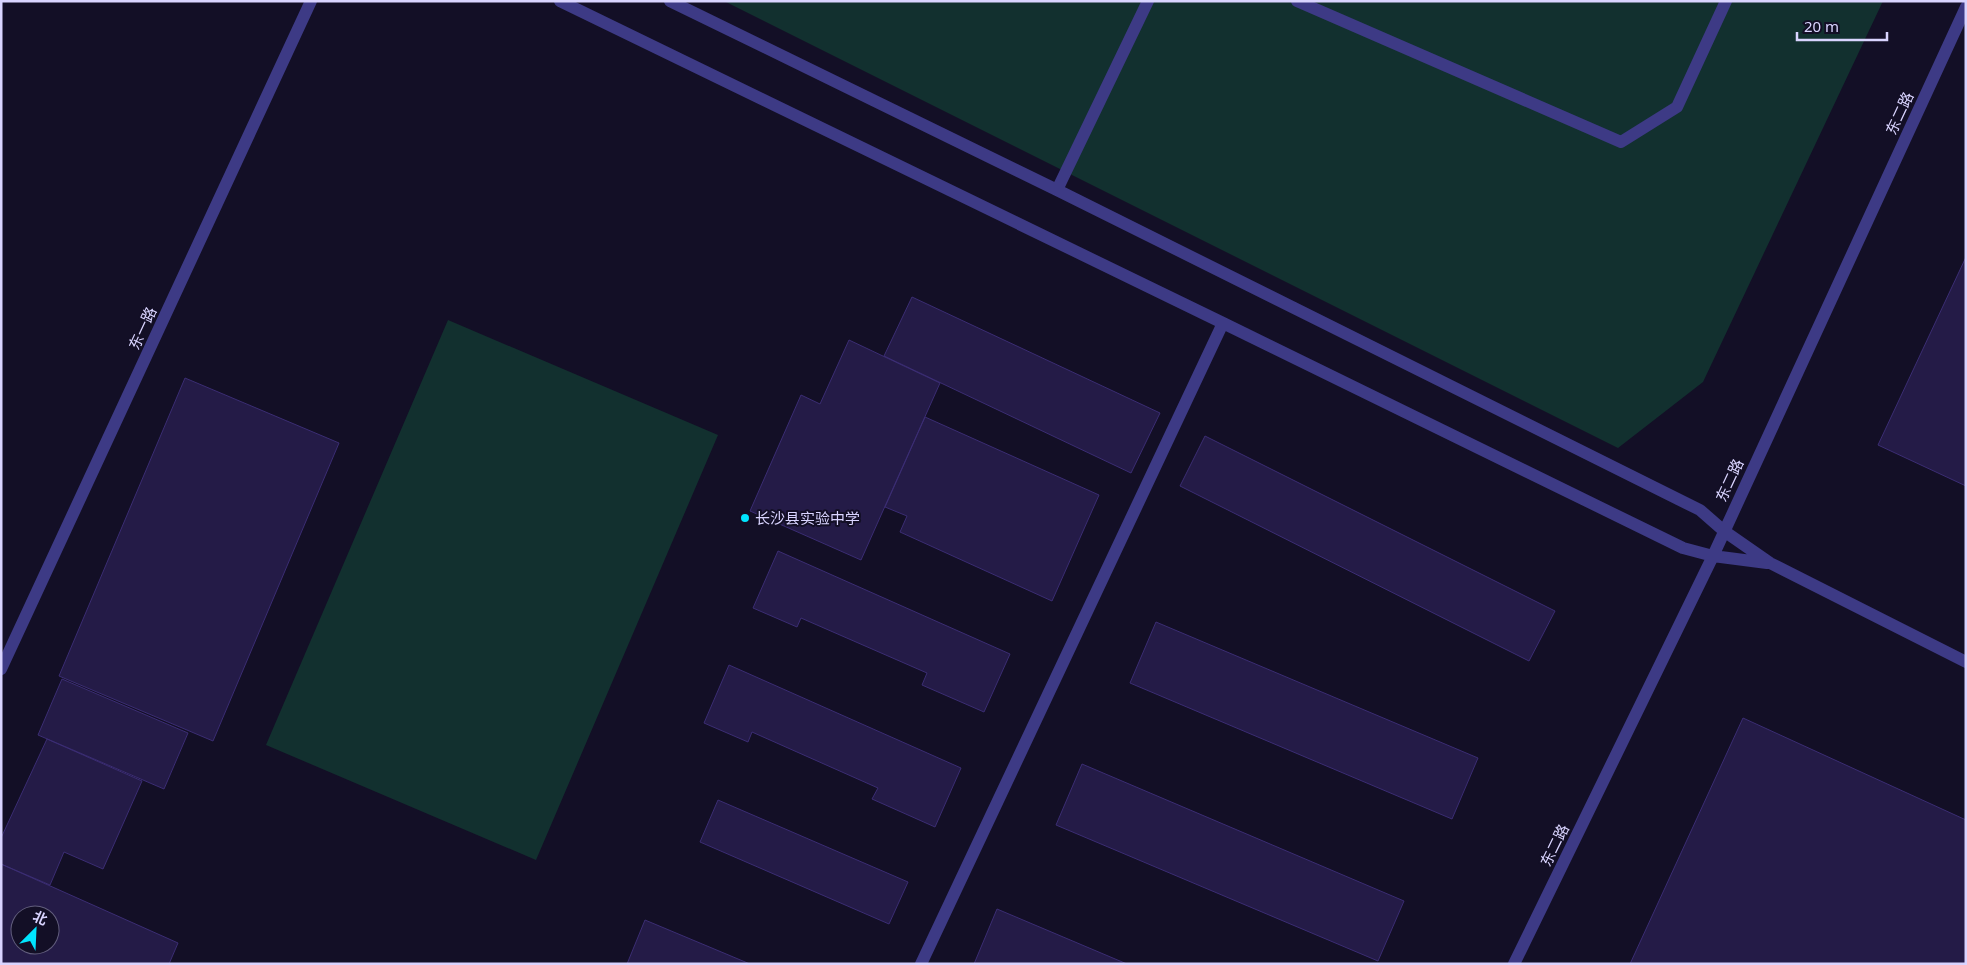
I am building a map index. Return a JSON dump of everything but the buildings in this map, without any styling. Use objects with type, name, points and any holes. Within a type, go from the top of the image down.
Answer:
[{"type":"street","name":"东一路","points":[[1,669],[311,1]]},
{"type":"street","points":[[560,1],[1683,548],[1713,556],[1770,563]]},
{"type":"street","points":[[670,1],[1057,190],[1700,510],[1724,531],[1770,563],[1966,662]]},
{"type":"street","points":[[1057,190],[1148,1]]},
{"type":"street","points":[[1297,1],[1621,142],[1677,106],[1726,1]]},
{"type":"street","name":"东二路","points":[[1514,964],[1713,556],[1966,7]]},
{"type":"street","points":[[921,964],[1223,323]]},
{"type":"green space","points":[[724,1],[1883,1],[1703,382],[1618,448]]},
{"type":"green space","points":[[448,320],[718,435],[536,860],[266,745]]},
{"type":"place","name":"长沙县实验中学","points":[[745,518]]}]
